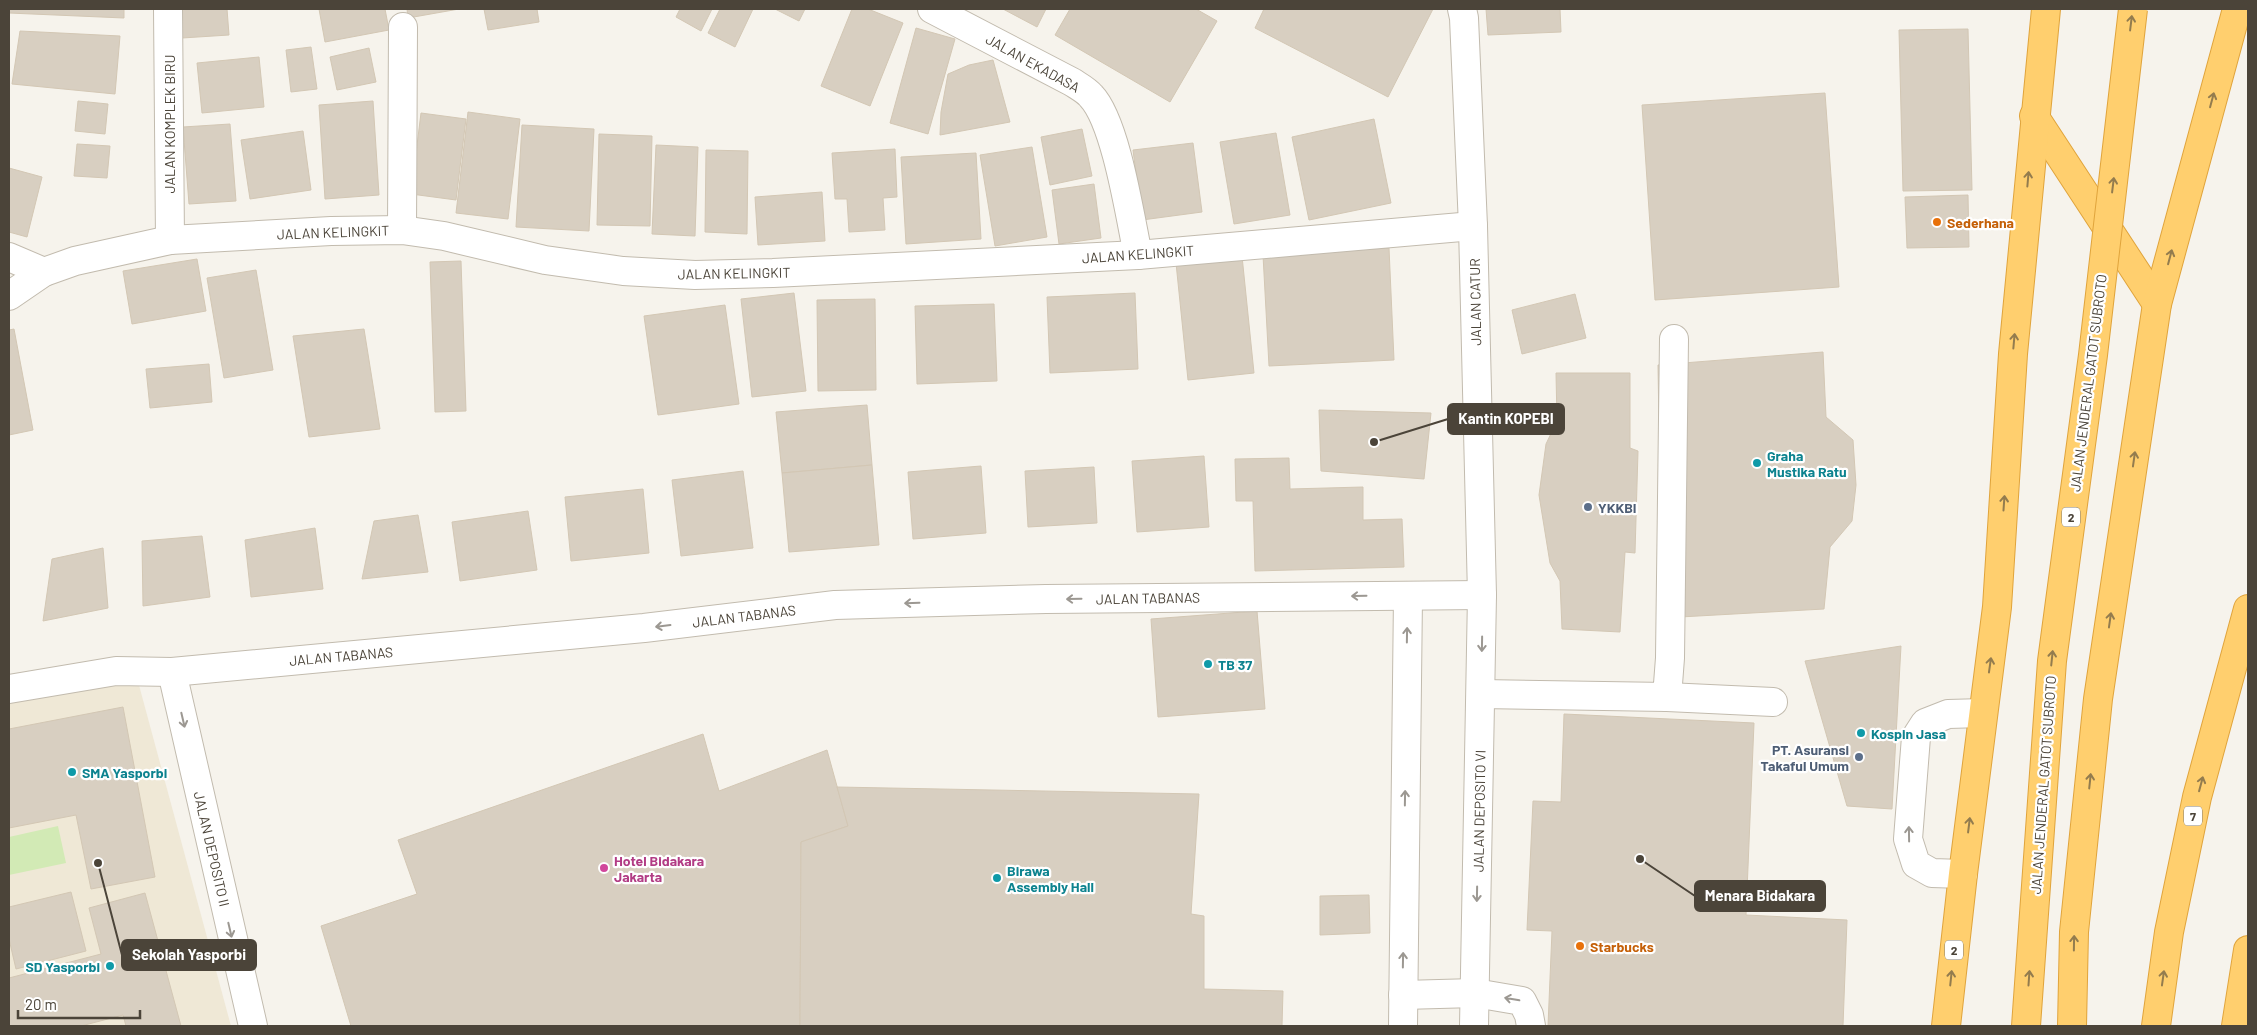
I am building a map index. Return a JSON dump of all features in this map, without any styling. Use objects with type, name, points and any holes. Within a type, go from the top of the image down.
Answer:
[{"type":"highway","name":"2","points":[[1946,1026],[1997,607],[2013,354],[2034,116],[2046,9]]},
{"type":"highway","name":"JALAN JENDERAL GATOT SUBROTO","points":[[2026,1026],[2052,661],[2093,355],[2133,9]]},
{"type":"highway","points":[[2072,1026],[2074,932],[2098,699],[2157,304],[2237,9]]},
{"type":"highway","points":[[2034,116],[2157,304]]},
{"type":"highway","name":"7","points":[[2156,1026],[2170,932],[2197,797],[2248,609]]},
{"type":"highway","points":[[2236,1026],[2248,950]]},
{"type":"street","name":"JALAN KOMPLEK BIRU","points":[[168,9],[170,240]]},
{"type":"street","name":"JALAN EKADASA","points":[[932,9],[1072,82],[1092,96],[1105,118],[1112,140],[1138,255]]},
{"type":"street","name":"JALAN CATUR","points":[[1462,9],[1464,18],[1473,226],[1482,595]]},
{"type":"street","points":[[402,230],[403,27]]},
{"type":"street","name":"JALAN KELINGKIT","points":[[9,296],[44,272],[75,261],[170,240],[331,231],[402,230],[444,236],[546,260],[623,271],[695,275],[773,273],[1138,255],[1473,226]]},
{"type":"street","points":[[9,257],[44,272]]},
{"type":"street","points":[[1667,697],[1670,658],[1674,339]]},
{"type":"street","name":"JALAN TABANAS","points":[[9,689],[116,671],[172,672],[634,629],[835,606],[1046,599],[1482,595]]},
{"type":"street","name":"JALAN DEPOSITO VI","points":[[1474,1026],[1482,595]]},
{"type":"street","points":[[1403,1026],[1408,596]]},
{"type":"street","name":"JALAN DEPOSITO II","points":[[172,672],[253,1026]]},
{"type":"street","points":[[1481,694],[1667,697],[1773,702]]},
{"type":"street","points":[[1963,874],[1932,873],[1916,864],[1908,839],[1916,737],[1925,723],[1948,714],[1983,714]]},
{"type":"street","points":[[1403,995],[1475,993],[1522,1001],[1529,1015],[1531,1026]]},
{"type":"shaded area","points":[[136,674],[231,1026],[9,1026],[9,699]]},
{"type":"green space","points":[[58,826],[66,863],[9,875],[9,837]]},
{"type":"building","points":[[9,9],[124,9],[124,18],[9,13]]},
{"type":"building","points":[[179,9],[227,9],[229,35],[182,38]]},
{"type":"building","points":[[319,9],[385,9],[389,30],[325,42]]},
{"type":"building","points":[[407,9],[459,9],[408,18]]},
{"type":"building","points":[[484,9],[537,9],[539,22],[488,30]]},
{"type":"building","points":[[680,9],[712,9],[701,31],[676,17]]},
{"type":"building","points":[[720,9],[753,9],[735,47],[708,33]]},
{"type":"building","points":[[775,9],[805,9],[799,21]]},
{"type":"building","points":[[852,9],[868,9],[903,23],[870,106],[821,86]]},
{"type":"building","points":[[1003,9],[1046,9],[1037,27]]},
{"type":"building","points":[[1070,9],[1196,9],[1217,21],[1170,102],[1055,35]]},
{"type":"building","points":[[1264,9],[1433,9],[1388,97],[1255,28]]},
{"type":"building","points":[[1486,9],[1560,9],[1561,32],[1488,35]]},
{"type":"building","points":[[916,28],[955,39],[928,134],[890,123]]},
{"type":"building","points":[[1968,29],[1972,190],[1903,191],[1899,30]]},
{"type":"building","points":[[20,31],[120,36],[115,94],[12,84]]},
{"type":"building","points":[[311,47],[317,89],[291,92],[286,50]]},
{"type":"building","points":[[369,48],[376,82],[337,90],[330,57]]},
{"type":"building","points":[[259,57],[264,107],[202,113],[197,63]]},
{"type":"building","points":[[993,60],[1010,122],[940,135],[941,112],[948,74],[969,65]]},
{"type":"building","points":[[1825,93],[1839,287],[1655,300],[1642,105]]},
{"type":"building","points":[[78,101],[108,104],[105,134],[75,131]]},
{"type":"building","points":[[373,101],[379,195],[325,199],[319,105]]},
{"type":"building","points":[[468,112],[520,119],[508,219],[456,213]]},
{"type":"building","points":[[421,113],[466,119],[456,200],[411,194]]},
{"type":"building","points":[[1374,119],[1391,203],[1309,220],[1292,137]]},
{"type":"building","points":[[230,124],[236,201],[189,204],[183,127]]},
{"type":"building","points":[[522,125],[594,129],[589,231],[516,227]]},
{"type":"building","points":[[1082,129],[1092,176],[1050,185],[1041,137]]},
{"type":"building","points":[[303,131],[311,190],[250,199],[241,140]]},
{"type":"building","points":[[1276,133],[1290,215],[1234,224],[1220,142]]},
{"type":"building","points":[[599,134],[652,136],[650,226],[597,225]]},
{"type":"building","points":[[1193,143],[1202,212],[1142,220],[1133,150]]},
{"type":"building","points":[[77,144],[110,146],[107,178],[74,176]]},
{"type":"building","points":[[656,145],[698,147],[695,236],[652,234]]},
{"type":"building","points":[[1032,147],[1047,237],[995,246],[980,155]]},
{"type":"building","points":[[895,149],[897,197],[883,198],[885,230],[849,232],[847,199],[835,199],[832,153]]},
{"type":"building","points":[[706,150],[748,151],[747,234],[705,232]]},
{"type":"building","points":[[976,153],[981,239],[906,244],[901,157]]},
{"type":"building","points":[[9,168],[42,177],[27,237],[9,232]]},
{"type":"building","points":[[1094,184],[1101,238],[1059,244],[1052,190]]},
{"type":"building","points":[[822,192],[825,241],[758,245],[755,197]]},
{"type":"building","name":"Sederhana","points":[[1968,195],[1969,247],[1907,248],[1905,197]]},
{"type":"building","points":[[1389,248],[1394,360],[1269,366],[1263,255]]},
{"type":"building","points":[[1242,256],[1254,373],[1188,380],[1176,263]]},
{"type":"building","points":[[197,259],[206,311],[132,324],[123,271]]},
{"type":"building","points":[[461,261],[466,411],[435,412],[430,262]]},
{"type":"building","points":[[256,270],[273,370],[224,378],[207,278]]},
{"type":"building","points":[[794,293],[806,391],[752,397],[741,299]]},
{"type":"building","points":[[1135,293],[1138,369],[1050,373],[1047,297]]},
{"type":"building","points":[[1575,294],[1586,338],[1522,354],[1512,310]]},
{"type":"building","points":[[875,299],[876,390],[818,391],[817,300]]},
{"type":"building","points":[[994,304],[997,381],[917,384],[915,306]]},
{"type":"building","points":[[725,305],[739,404],[658,415],[644,316]]},
{"type":"building","points":[[14,329],[33,430],[9,435],[9,330]]},
{"type":"building","points":[[364,329],[380,429],[309,437],[293,336]]},
{"type":"building","name":"Graha Mustika Ratu","points":[[1823,352],[1826,417],[1853,440],[1856,485],[1852,521],[1830,547],[1824,609],[1662,618],[1658,365]]},
{"type":"building","points":[[209,364],[212,402],[150,408],[146,369]]},
{"type":"building","name":"YKKBI","points":[[1556,373],[1630,373],[1630,448],[1638,451],[1635,553],[1625,552],[1620,632],[1562,629],[1560,581],[1550,563],[1539,495],[1546,444],[1557,421]]},
{"type":"building","points":[[867,405],[872,465],[782,473],[776,412]]},
{"type":"building","points":[[1319,410],[1431,413],[1424,479],[1321,471]]},
{"type":"building","points":[[1204,456],[1209,527],[1137,532],[1132,461]]},
{"type":"building","points":[[1289,458],[1290,489],[1363,487],[1363,520],[1402,519],[1404,567],[1255,571],[1253,501],[1236,501],[1235,459]]},
{"type":"building","points":[[872,465],[879,545],[789,552],[782,473]]},
{"type":"building","points":[[981,466],[986,533],[913,539],[908,472]]},
{"type":"building","points":[[1094,467],[1097,523],[1028,527],[1025,471]]},
{"type":"building","points":[[743,471],[753,548],[681,556],[672,480]]},
{"type":"building","points":[[643,489],[649,553],[571,561],[565,497]]},
{"type":"building","points":[[528,511],[537,570],[460,581],[452,522]]},
{"type":"building","points":[[418,515],[428,572],[362,579],[374,521]]},
{"type":"building","points":[[315,528],[323,589],[251,597],[245,540]]},
{"type":"building","points":[[202,536],[210,597],[143,606],[142,541]]},
{"type":"building","points":[[103,548],[108,608],[43,621],[52,559]]},
{"type":"building","name":"TB 37","points":[[1257,611],[1265,709],[1158,717],[1151,619]]},
{"type":"building","name":"Kospin Jasa","points":[[1901,646],[1892,809],[1847,806],[1805,661]]},
{"type":"building","name":"SMA Yasporbi","points":[[123,707],[155,877],[91,889],[76,815],[9,828],[9,729]]},
{"type":"building","points":[[1564,714],[1754,723],[1746,915],[1847,920],[1843,1026],[1548,1026],[1552,931],[1527,930],[1533,801],[1561,802]]},
{"type":"building","name":"Hotel Bidakara Jakarta","points":[[703,734],[719,791],[827,750],[848,826],[801,842],[800,1026],[351,1026],[321,926],[417,894],[398,840]]},
{"type":"building","name":"Birawa Assembly Hall","points":[[837,787],[1199,794],[1191,914],[1204,916],[1204,989],[1283,991],[1282,1026],[800,1026],[801,842],[848,826]]},
{"type":"building","points":[[71,892],[86,951],[16,969],[9,939],[9,907]]},
{"type":"building","name":"SD Yasporbi","points":[[145,893],[181,1026],[126,1026],[123,1015],[81,1026],[9,1026],[9,978],[101,954],[89,908]]},
{"type":"building","points":[[1369,895],[1370,933],[1320,935],[1320,896]]},
{"type":"place","name":"Sederhana","points":[[1937,222]]},
{"type":"place","name":"Kantin KOPEBI","points":[[1374,442]]},
{"type":"place","name":"Graha Mustika Ratu","points":[[1757,463]]},
{"type":"place","name":"YKKBI","points":[[1588,507]]},
{"type":"place","name":"TB 37","points":[[1208,664]]},
{"type":"place","name":"Kospin Jasa","points":[[1861,733]]},
{"type":"place","name":"PT. Asuransi Takaful Umum","points":[[1859,757]]},
{"type":"place","name":"SMA Yasporbi","points":[[72,772]]},
{"type":"place","name":"Menara Bidakara","points":[[1640,859]]},
{"type":"place","name":"Sekolah Yasporbi","points":[[98,863]]},
{"type":"place","name":"Hotel Bidakara Jakarta","points":[[604,868]]},
{"type":"place","name":"Birawa Assembly Hall","points":[[997,878]]},
{"type":"place","name":"Starbucks","points":[[1580,946]]},
{"type":"place","name":"SD Yasporbi","points":[[110,966]]}]
